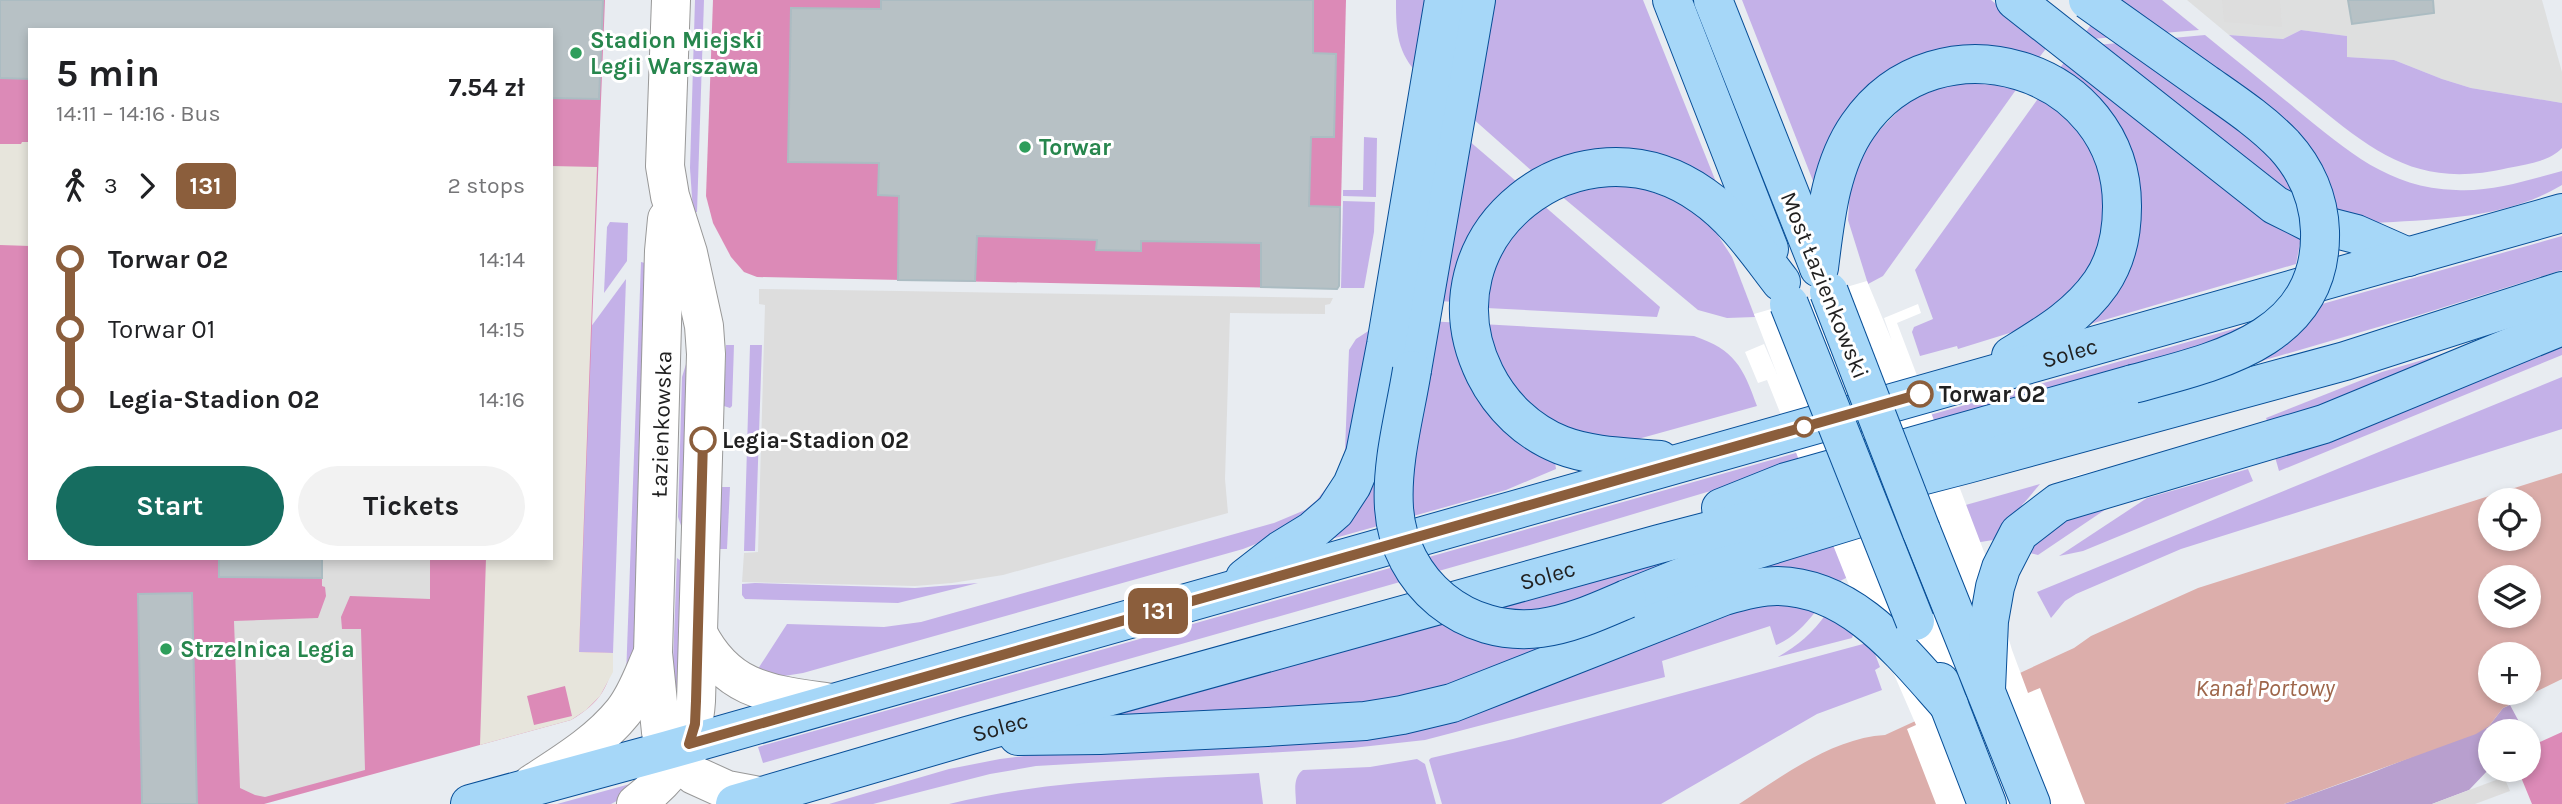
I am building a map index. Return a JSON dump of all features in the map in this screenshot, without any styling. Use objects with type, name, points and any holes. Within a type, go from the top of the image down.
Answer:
[{"type":"main road","name":"Most Łazienkowski","points":[[1672,0],[1987,804]]},
{"type":"main road","name":"Most Łazienkowski","points":[[1713,0],[2031,804]]},
{"type":"main road","points":[[2015,0],[2285,211],[2331,229],[2356,234],[2408,257]]},
{"type":"main road","points":[[1659,544],[1737,500],[1786,482],[2227,357],[2257,343],[2283,323],[2301,301],[2314,274],[2320,240],[2319,215],[2313,191],[2301,167],[2271,133],[2088,0]]},
{"type":"main road","points":[[1228,591],[1281,550],[1312,531],[1335,511],[1345,498],[1365,454],[1458,12]]},
{"type":"main road","points":[[1458,12],[1394,505],[1399,538],[1411,567],[1433,595],[1462,615],[1488,625],[1540,628],[1576,620],[1732,557],[1883,511],[1967,464]]},
{"type":"main road","points":[[1824,280],[1828,208],[1839,163],[1858,125],[1888,94],[1926,73],[1972,63],[2008,67],[2053,85],[2074,101],[2092,121],[2112,155],[2122,194],[2122,223],[2114,258],[2103,280],[2066,321],[1968,381]]},
{"type":"main road","points":[[1685,461],[1597,454],[1553,441],[1531,428],[1509,409],[1481,367],[1470,323],[1473,280],[1484,247],[1502,219],[1518,202],[1555,179],[1596,167],[1641,169],[1681,182],[1703,195],[1728,217],[1785,293]]},
{"type":"main road","name":"Solec","points":[[470,804],[678,752],[831,704],[2562,213]]},
{"type":"main road","name":"Solec","points":[[747,800],[967,736],[1659,544],[2345,361],[2562,291]]},
{"type":"main road","points":[[1986,688],[1989,621],[1995,587],[2019,533],[2058,503],[2354,413],[2562,326]]},
{"type":"main road","points":[[967,736],[1100,735],[1366,720],[1402,715],[1452,703],[1724,596],[1752,588],[1777,586],[1827,597],[1851,609],[1884,635],[1949,705]]},
{"type":"street","name":"Łazienkowska","points":[[670,196],[664,251],[653,653],[660,721],[678,752],[695,724],[706,354],[704,326],[688,253],[670,196],[666,166],[671,0]]},
{"type":"street","points":[[698,633],[719,665],[748,686],[776,695],[831,704]]},
{"type":"street","name":"Łazienkowska","points":[[527,788],[584,749],[623,712],[634,695],[653,653]]},
{"type":"street","points":[[636,804],[678,752],[694,775],[747,800]]},
{"type":"shaded area","points":[[0,0],[605,0],[579,652],[613,653],[607,684],[589,707],[571,720],[264,804],[0,804]]},
{"type":"shaded area","points":[[695,0],[704,0],[697,212],[693,212],[690,168]]},
{"type":"shaded area","name":"Torwar","points":[[713,0],[1346,0],[1339,286],[1337,289],[757,277],[744,272],[731,257],[713,223],[706,196]]},
{"type":"shaded area","points":[[1396,0],[1430,0],[1415,71],[1401,46],[1397,29]]},
{"type":"shaded area","points":[[1491,0],[1643,0],[1718,187],[1587,152],[1553,162],[1533,172],[1471,117]]},
{"type":"shaded area","points":[[1742,0],[1991,0],[2048,46],[2038,59],[1968,47],[1815,186]]},
{"type":"shaded area","points":[[2109,0],[2162,0],[2199,30],[2080,40]]},
{"type":"shaded area","points":[[2187,0],[2542,0],[2562,72],[2562,103],[2471,88],[2394,60],[2347,57],[2347,36],[2301,30],[2283,39],[2229,35]]},
{"type":"shaded area","points":[[2222,0],[2280,0],[2282,27],[2224,22]]},
{"type":"shaded area","points":[[2301,30],[2347,36],[2347,57],[2394,60],[2471,88],[2562,103],[2562,148],[2537,162],[2478,173],[2426,171],[2404,163],[2361,140],[2229,35],[2283,39]]},
{"type":"shaded area","points":[[2205,35],[2334,140],[2389,175],[2432,188],[2469,190],[2510,185],[2562,171],[2562,185],[2517,205],[2494,211],[2302,233],[2296,264],[2087,325],[2107,225],[2087,278],[2061,304],[2016,331],[1958,349],[1957,346],[1920,356],[1912,332],[1914,327],[1933,319],[1915,270],[2075,47]]},
{"type":"shaded area","points":[[1957,82],[2018,87],[1883,276],[1868,284],[1848,220],[1850,188],[1867,143],[1909,100]]},
{"type":"shaded area","points":[[1364,137],[1377,138],[1376,197],[1343,196],[1343,190],[1363,190]]},
{"type":"shaded area","points":[[1468,140],[1517,182],[1454,302],[1440,301]]},
{"type":"shaded area","points":[[28,142],[28,246],[0,245],[0,144]]},
{"type":"shaded area","points":[[553,166],[597,167],[579,652],[613,653],[613,672],[600,696],[571,720],[480,745],[486,560],[553,560]],"holes":[[[565,686],[572,716],[534,725],[527,696]]]},
{"type":"shaded area","points":[[1626,183],[1686,204],[1715,231],[1732,257],[1755,317],[1727,318],[1698,310],[1560,195]]},
{"type":"shaded area","points":[[1343,201],[1375,202],[1374,232],[1364,288],[1341,288]]},
{"type":"shaded area","points":[[1542,204],[1660,307],[1657,317],[1486,308],[1488,288],[1505,243]]},
{"type":"shaded area","points":[[610,222],[628,223],[627,261],[604,293],[607,227]]},
{"type":"shaded area","points":[[2562,236],[2562,270],[2139,397],[1801,464],[1523,547],[763,763],[758,747]]},
{"type":"shaded area","points":[[641,262],[645,263],[636,656],[626,677]]},
{"type":"shaded area","points":[[626,279],[613,653],[579,652],[590,328]]},
{"type":"shaded area","points":[[759,289],[1333,298],[1330,304],[1325,305],[1325,314],[1230,313],[1225,479],[1228,513],[1003,575],[915,586],[742,582],[744,553],[758,552],[765,305],[759,304]]},
{"type":"shaded area","points":[[1409,320],[1694,336],[1719,347],[1736,362],[1757,406],[1555,462],[1556,469],[1506,490],[1335,538],[1333,537]]},
{"type":"shaded area","points":[[1376,326],[1360,416],[1344,468],[1333,488],[1318,506],[1299,522],[1274,536],[1243,549],[803,673],[784,676],[756,672],[787,624],[884,627],[921,622],[1274,523],[1305,510],[1317,500],[1339,471],[1345,450],[1349,350],[1356,339]]},
{"type":"shaded area","points":[[2562,340],[2562,355],[2279,471],[2275,457]]},
{"type":"shaded area","points":[[2483,342],[2269,426],[2266,418],[2382,372]]},
{"type":"shaded area","points":[[726,345],[734,345],[730,408],[724,406]]},
{"type":"shaded area","points":[[750,345],[762,345],[755,551],[744,551]]},
{"type":"shaded area","points":[[687,361],[684,534],[678,517],[682,377]]},
{"type":"shaded area","points":[[2562,377],[2562,429],[2181,549],[2076,594],[2065,601],[2051,618],[2037,592]]},
{"type":"shaded area","points":[[2248,469],[2253,481],[2083,551],[2059,556],[2147,498]]},
{"type":"shaded area","points":[[2040,484],[1993,540],[1962,545],[1948,510]]},
{"type":"shaded area","points":[[721,487],[730,487],[727,549],[719,549]]},
{"type":"shaded area","points":[[2115,503],[2038,555],[2025,552],[2058,521]]},
{"type":"shaded area","points":[[1850,537],[1846,578],[1840,581],[1823,576],[1762,571],[1761,563]]},
{"type":"shaded area","points":[[1727,542],[1563,607],[1523,614],[1480,607]]},
{"type":"shaded area","points":[[677,558],[685,564],[681,688],[672,688]]},
{"type":"shaded area","points":[[322,560],[430,560],[430,599],[350,596],[341,617],[342,629],[361,629],[365,770],[265,797],[255,795],[240,788],[234,621],[318,618],[326,596],[325,587],[322,586]]},
{"type":"shaded area","points":[[978,583],[898,603],[745,599],[742,595],[742,584],[915,588]]},
{"type":"shaded area","points":[[1764,602],[1816,611],[1798,631],[1776,645],[1770,626],[1662,661],[1665,677],[1425,740],[1352,748],[1036,766],[990,774],[873,804],[829,804],[949,769],[1000,759],[1517,693]]},
{"type":"shaded area","points":[[1826,614],[1855,630],[1852,638],[1778,657],[1805,638]]},
{"type":"shaded area","points":[[1439,616],[1627,617],[1446,689],[1366,706],[1115,715],[1163,696]]},
{"type":"shaded area","points":[[1871,644],[1880,667],[1875,670],[1882,690],[1817,714],[1661,804],[1442,804],[1429,760],[1431,758],[1513,739]]},
{"type":"shaded area","points":[[2510,705],[2518,719],[2494,719],[2503,708]]},
{"type":"shaded area","points":[[2478,730],[2478,781],[2469,790],[2432,804],[2284,804]]},
{"type":"shaded area","points":[[2562,732],[2562,804],[2532,804],[2523,782],[2541,782],[2541,742]]},
{"type":"shaded area","points":[[1417,759],[1425,764],[1436,804],[1296,804],[1296,781],[1303,770],[1370,767]]},
{"type":"shaded area","points":[[1259,773],[1263,804],[949,804],[1025,789],[1064,785],[1142,778]]},
{"type":"shaded area","points":[[641,781],[624,797],[611,804],[557,804]]},
{"type":"shaded area","points":[[2491,782],[2506,782],[2510,791],[2475,804],[2432,804]]},
{"type":"water","name":"Kanał Portowy","points":[[2562,473],[2562,679],[2541,689],[2541,642],[2478,642],[2478,705],[2509,705],[2494,719],[2478,719],[2476,734],[2284,804],[1739,804],[1827,751],[1846,743],[1885,735],[2074,648],[2091,636],[2198,588],[2478,500],[2478,551],[2541,551],[2541,488],[2515,488]]},
{"type":"pier","points":[[1867,281],[1892,341],[1884,318],[1918,304],[1921,313],[1897,323],[1986,557],[2023,504],[2047,487],[2075,476],[2268,426],[2077,512],[2033,542],[2010,587],[2007,633],[2012,650],[2028,693],[2040,688],[2085,804],[1936,804],[1907,729],[1916,725],[1890,665],[1878,646],[1800,603],[1833,579],[1849,585],[1767,380],[1758,383],[1745,352],[1764,344],[1777,374],[1754,314]]},
{"type":"building","name":"Stadion Miejski Legii Warszawa","points":[[0,0],[603,0],[599,99],[553,98],[553,28],[28,28],[28,79],[0,78]]},
{"type":"building","name":"Torwar","points":[[881,0],[1313,0],[1313,53],[1336,54],[1334,137],[1311,137],[1309,206],[1340,207],[1339,286],[1337,289],[1261,287],[1261,243],[1141,241],[1141,251],[1096,250],[1097,240],[977,236],[975,281],[898,280],[899,196],[878,195],[879,163],[788,162],[791,8],[881,9]]},
{"type":"building","points":[[2348,0],[2433,0],[2434,13],[2352,24]]},
{"type":"building","points":[[219,560],[322,560],[322,578],[219,577]]},
{"type":"building","name":"Strzelnica Legia","points":[[192,593],[197,804],[142,804],[138,594]]},
{"type":"bus line","name":"131","points":[[703,440],[695,724],[689,744],[1920,394]]},
{"type":"place","name":"Stadion Miejski Legii Warszawa","points":[[576,53]]},
{"type":"place","name":"Torwar","points":[[1025,147]]},
{"type":"place","name":"Torwar 02","points":[[1920,394]]},
{"type":"place","name":"Legia-Stadion 02","points":[[703,440]]},
{"type":"place","name":"Strzelnica Legia","points":[[166,649]]}]
